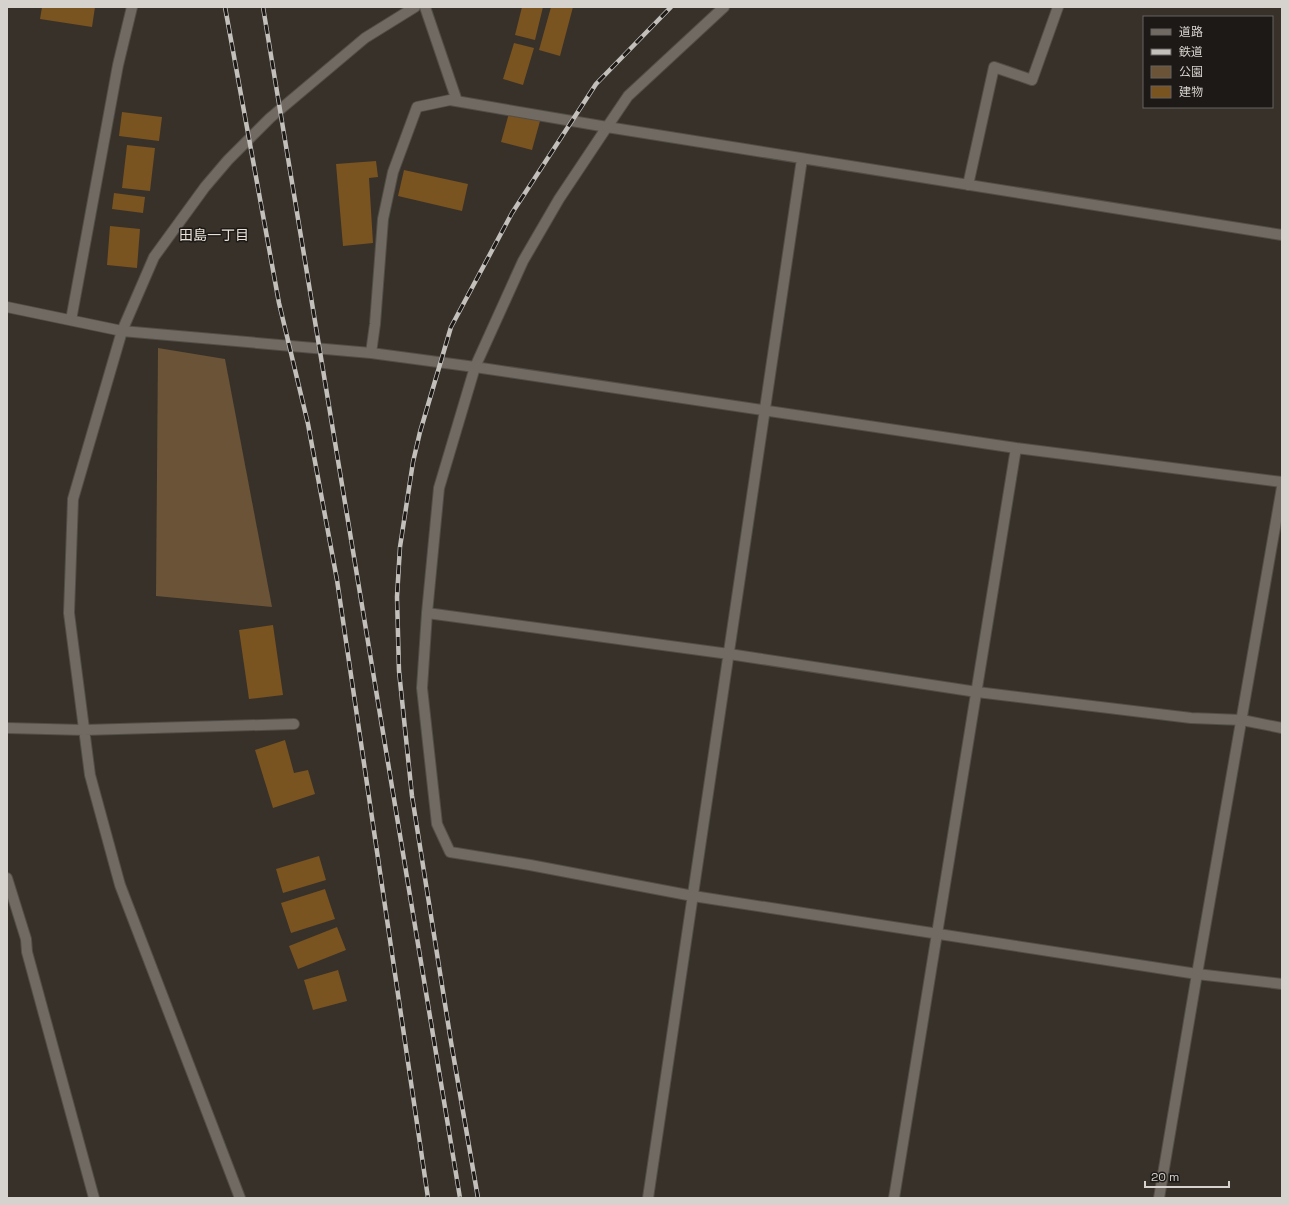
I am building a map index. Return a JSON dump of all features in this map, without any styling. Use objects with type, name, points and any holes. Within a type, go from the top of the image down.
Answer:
[{"type":"street","points":[[71,320],[118,65],[132,7]]},
{"type":"street","points":[[240,1198],[120,885],[90,775],[69,613],[73,499],[122,331],[154,257],[205,186],[228,160],[270,118],[365,38],[415,7]]},
{"type":"street","points":[[425,7],[457,101]]},
{"type":"street","points":[[724,7],[628,96],[559,199],[523,260],[475,367],[439,488],[427,613],[422,688],[437,824],[450,852],[693,896],[1197,974],[1282,984]]},
{"type":"street","points":[[968,185],[994,67],[1032,80],[1058,7]]},
{"type":"street","points":[[371,353],[375,324],[383,219],[393,172],[417,107],[450,100],[802,159],[1282,235]]},
{"type":"street","points":[[648,1198],[802,159]]},
{"type":"street","points":[[7,307],[122,331],[371,353],[475,367],[1016,448],[1282,482]]},
{"type":"street","points":[[894,1198],[1016,448]]},
{"type":"street","points":[[1159,1198],[1282,487]]},
{"type":"street","points":[[427,613],[729,654],[977,692],[1191,718],[1242,720],[1282,728]]},
{"type":"street","points":[[7,728],[84,730],[294,724]]},
{"type":"street","points":[[7,878],[26,939],[27,952],[90,1197]]},
{"type":"green space","points":[[158,348],[225,359],[272,607],[156,596]]},
{"type":"building","points":[[42,7],[95,7],[92,27],[40,19]]},
{"type":"building","points":[[522,7],[543,7],[535,40],[515,35]]},
{"type":"building","points":[[551,7],[573,7],[560,56],[539,50]]},
{"type":"building","points":[[514,43],[534,48],[523,85],[503,79]]},
{"type":"building","points":[[122,112],[162,117],[159,141],[119,136]]},
{"type":"building","points":[[509,113],[540,121],[532,150],[501,142]]},
{"type":"building","points":[[127,145],[155,148],[150,191],[122,188]]},
{"type":"building","points":[[376,161],[378,177],[369,178],[373,243],[343,246],[336,164]]},
{"type":"building","points":[[404,170],[468,184],[462,211],[398,196]]},
{"type":"building","points":[[114,193],[145,197],[143,213],[112,209]]},
{"type":"building","points":[[110,226],[140,229],[137,268],[107,265]]},
{"type":"building","points":[[273,625],[283,695],[249,699],[239,630]]},
{"type":"building","points":[[285,740],[294,773],[308,770],[315,794],[273,808],[255,750]]},
{"type":"building","points":[[319,856],[326,880],[283,893],[276,869]]},
{"type":"building","points":[[325,889],[335,919],[291,933],[281,903]]},
{"type":"building","points":[[337,927],[346,950],[298,969],[289,946]]},
{"type":"building","points":[[338,970],[347,1001],[313,1010],[304,980]]},
{"type":"railway","points":[[225,7],[279,303],[308,424],[337,580],[428,1198]]},
{"type":"railway","points":[[263,7],[460,1198]]},
{"type":"railway","points":[[478,1198],[451,1042],[412,796],[399,671],[397,597],[400,547],[413,462],[420,432],[451,327],[512,213],[596,84],[671,7]]},
{"type":"district","name":"田島一丁目","points":[[214,235]]}]
